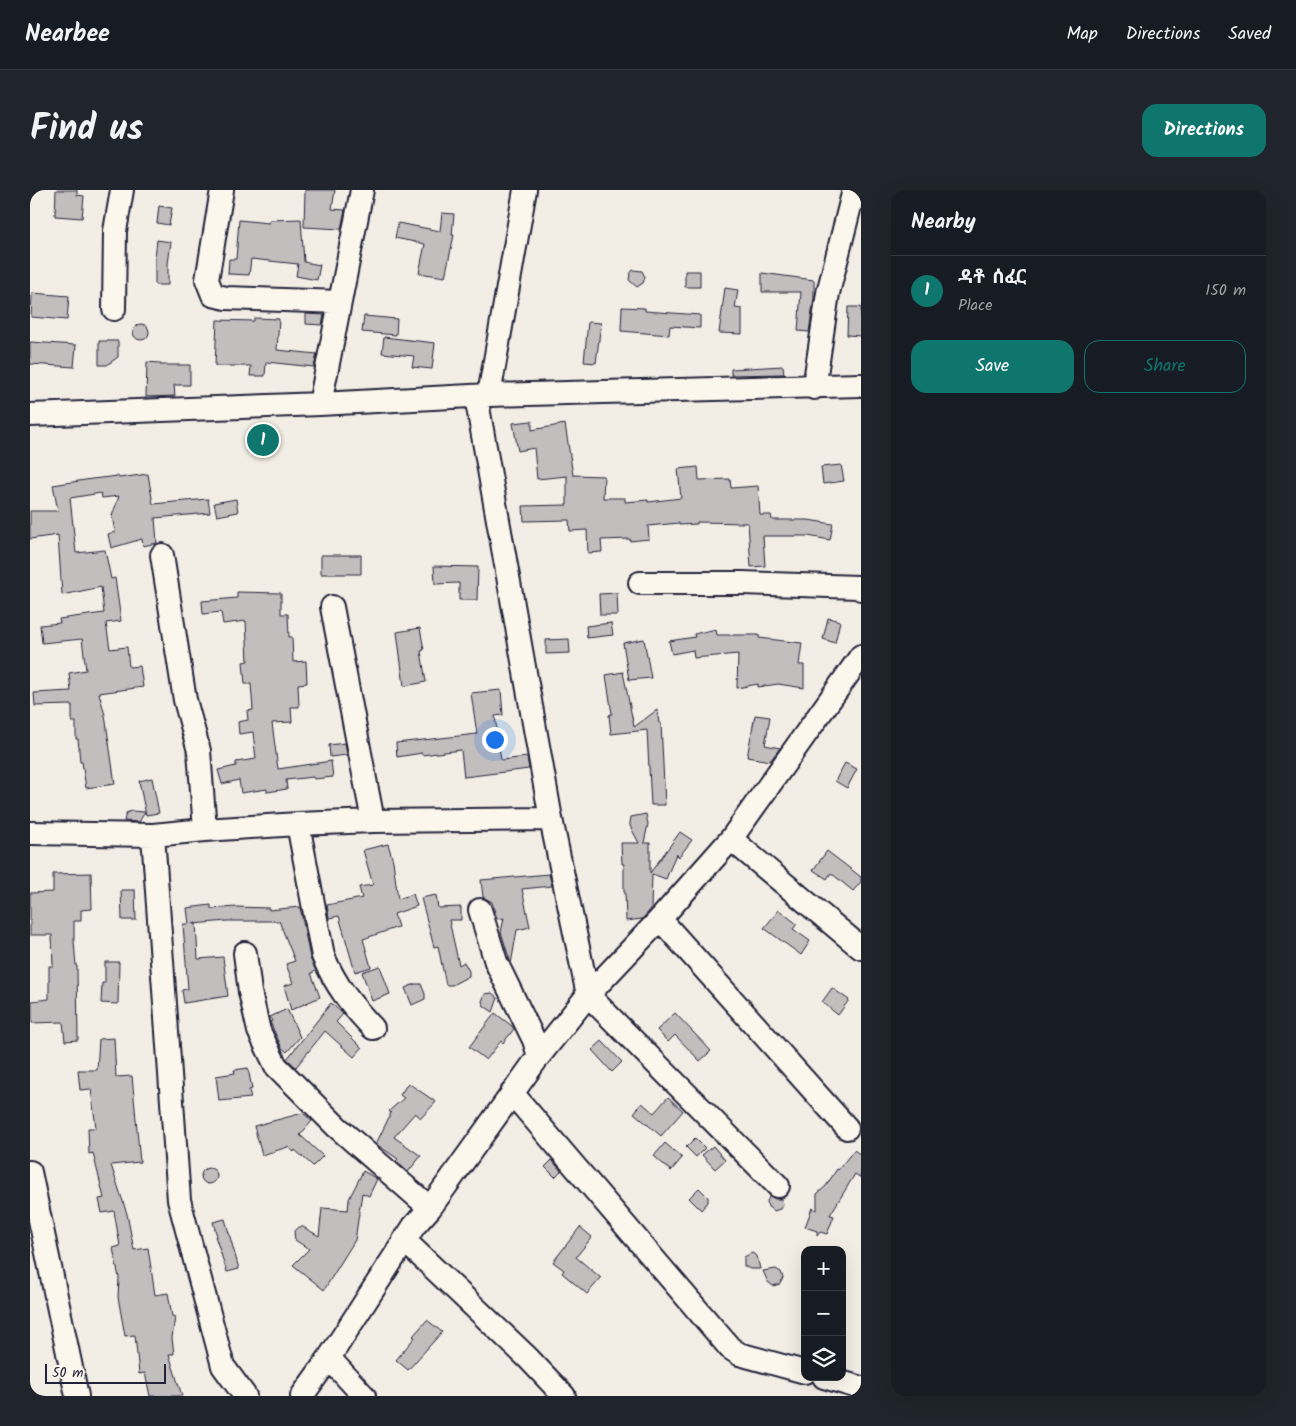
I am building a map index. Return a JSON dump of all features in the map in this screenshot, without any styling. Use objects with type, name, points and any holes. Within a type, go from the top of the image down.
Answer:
[{"type":"street","points":[[114,309],[115,231],[122,190]]},
{"type":"street","points":[[222,190],[207,280],[212,295],[226,298],[340,302]]},
{"type":"street","points":[[320,404],[362,190]]},
{"type":"street","points":[[525,190],[483,395],[550,819],[588,996],[778,1186]]},
{"type":"street","points":[[814,388],[828,293],[854,190]]},
{"type":"street","points":[[30,415],[320,404],[483,395],[861,386]]},
{"type":"street","points":[[162,555],[185,700],[198,752],[205,830]]},
{"type":"street","points":[[640,583],[743,583],[861,588]]},
{"type":"street","points":[[332,607],[374,822]]},
{"type":"street","points":[[302,1396],[329,1358],[404,1240],[430,1208],[539,1056],[588,996],[660,919],[730,839],[861,656]]},
{"type":"street","points":[[30,833],[153,835],[298,824],[550,819]]},
{"type":"street","points":[[298,824],[323,956],[332,977],[350,1004],[373,1028]]},
{"type":"street","points":[[153,835],[179,1200],[223,1366],[245,1396]]},
{"type":"street","points":[[730,839],[861,948]]},
{"type":"street","points":[[480,910],[496,962],[534,1040],[539,1056]]},
{"type":"street","points":[[660,919],[846,1128]]},
{"type":"street","points":[[245,954],[250,992],[259,1031],[276,1066],[337,1127],[430,1208]]},
{"type":"street","points":[[512,1093],[730,1348],[739,1354],[801,1371]]},
{"type":"street","points":[[30,1172],[77,1396]]},
{"type":"street","points":[[404,1240],[528,1358],[564,1396]]},
{"type":"street","points":[[329,1358],[364,1396]]},
{"type":"street","points":[[837,1381],[861,1388]]},
{"type":"building","points":[[56,190],[77,190],[77,195],[84,196],[82,218],[55,216]]},
{"type":"building","points":[[305,190],[335,190],[332,209],[345,210],[341,229],[304,227]]},
{"type":"building","points":[[159,206],[172,208],[169,225],[157,223]]},
{"type":"building","points":[[442,213],[454,214],[452,235],[454,235],[445,277],[419,273],[425,244],[395,238],[398,223],[440,231]]},
{"type":"building","points":[[301,219],[304,262],[320,265],[317,280],[296,276],[298,264],[251,259],[249,275],[228,274],[229,259],[236,259],[239,220],[269,223],[269,220]]},
{"type":"building","points":[[157,240],[171,242],[168,285],[155,285]]},
{"type":"building","points":[[633,270],[642,271],[645,277],[643,283],[637,287],[629,280]]},
{"type":"building","points":[[685,271],[700,271],[700,287],[685,287]]},
{"type":"building","points":[[762,273],[814,280],[814,298],[809,332],[798,331],[801,292],[762,292]]},
{"type":"building","points":[[725,288],[738,290],[735,308],[742,309],[742,334],[719,333]]},
{"type":"building","points":[[32,293],[69,296],[67,320],[31,317]]},
{"type":"building","points":[[622,307],[645,308],[645,311],[700,315],[700,328],[670,326],[669,335],[621,331]]},
{"type":"building","points":[[848,307],[861,307],[861,336],[847,335]]},
{"type":"building","points":[[306,314],[324,315],[322,325],[306,324]]},
{"type":"building","points":[[364,316],[397,319],[396,335],[362,332]]},
{"type":"building","points":[[254,318],[279,319],[277,350],[317,354],[314,367],[266,362],[265,376],[250,376],[251,366],[215,366],[217,320],[254,321]]},
{"type":"building","points":[[588,322],[601,323],[596,363],[584,362]]},
{"type":"building","points":[[141,324],[147,326],[149,332],[147,338],[141,340],[135,338],[133,332],[135,326]]},
{"type":"building","points":[[384,337],[435,343],[432,369],[412,367],[414,356],[382,353]]},
{"type":"building","points":[[99,341],[118,341],[118,357],[107,365],[99,365]]},
{"type":"building","points":[[30,342],[76,345],[74,367],[30,364]]},
{"type":"building","points":[[147,362],[160,363],[160,365],[190,365],[190,385],[174,385],[175,396],[146,397]]},
{"type":"building","points":[[783,366],[784,374],[731,375],[731,369]]},
{"type":"building","points":[[532,421],[532,430],[565,424],[573,475],[604,476],[603,498],[625,498],[625,502],[648,500],[648,502],[681,498],[678,469],[698,467],[699,480],[730,479],[731,488],[758,486],[760,515],[771,515],[772,520],[808,520],[833,524],[830,540],[808,536],[763,536],[765,566],[751,567],[748,523],[697,522],[697,524],[679,525],[679,523],[648,526],[649,539],[630,541],[630,539],[601,540],[602,552],[588,553],[587,530],[570,531],[569,520],[524,521],[523,506],[567,505],[567,476],[537,479],[534,448],[518,451],[513,423]]},
{"type":"building","points":[[841,465],[844,481],[823,484],[821,467]]},
{"type":"building","points":[[148,474],[153,504],[208,499],[210,513],[155,518],[157,543],[143,546],[142,539],[111,548],[108,534],[115,532],[112,516],[119,496],[102,498],[101,493],[70,498],[76,553],[105,550],[111,579],[115,578],[121,621],[106,623],[110,649],[127,647],[129,667],[140,666],[143,687],[99,693],[105,715],[115,784],[86,788],[82,762],[80,762],[78,739],[76,739],[76,722],[72,722],[72,705],[35,706],[34,693],[71,691],[69,673],[86,670],[82,639],[42,643],[40,625],[60,623],[59,619],[104,613],[101,587],[62,595],[58,535],[30,539],[30,511],[58,511],[53,485]]},
{"type":"building","points":[[236,499],[238,512],[217,516],[214,503]]},
{"type":"building","points":[[321,555],[361,555],[361,574],[321,574]]},
{"type":"building","points":[[434,566],[478,567],[477,600],[459,600],[459,583],[435,584]]},
{"type":"building","points":[[237,592],[281,593],[281,614],[288,614],[289,637],[292,637],[293,662],[306,661],[307,683],[298,684],[299,707],[291,707],[292,722],[272,723],[278,769],[331,761],[333,777],[286,780],[287,789],[267,792],[267,789],[241,793],[239,780],[222,784],[218,770],[236,766],[236,762],[256,759],[253,732],[239,734],[238,722],[248,720],[247,711],[253,710],[251,684],[245,684],[243,662],[248,661],[246,621],[223,624],[221,612],[203,614],[202,601],[237,598]]},
{"type":"building","points":[[617,593],[618,615],[600,615],[599,594]]},
{"type":"building","points":[[828,618],[840,621],[835,643],[823,639]]},
{"type":"building","points":[[611,623],[613,635],[587,638],[586,626]]},
{"type":"building","points":[[420,628],[424,650],[421,651],[426,682],[404,686],[397,632]]},
{"type":"building","points":[[716,629],[717,635],[759,635],[759,638],[802,643],[799,665],[804,665],[804,688],[778,684],[758,687],[758,684],[737,688],[738,654],[694,658],[693,650],[672,654],[669,641],[695,637],[694,634]]},
{"type":"building","points":[[569,639],[570,653],[546,654],[546,640]]},
{"type":"building","points":[[644,639],[651,678],[629,680],[623,643]]},
{"type":"building","points":[[623,672],[634,727],[657,710],[659,723],[661,723],[665,805],[651,805],[647,730],[611,734],[609,715],[612,714],[606,675]]},
{"type":"building","points":[[501,690],[503,715],[495,716],[501,760],[527,757],[529,769],[464,777],[461,750],[397,757],[396,743],[477,734],[471,693]]},
{"type":"building","points":[[755,715],[770,717],[765,745],[780,748],[770,761],[747,757]]},
{"type":"building","points":[[345,743],[347,755],[330,757],[329,745]]},
{"type":"building","points":[[845,763],[857,769],[847,788],[835,781]]},
{"type":"building","points":[[152,778],[159,813],[146,815],[139,781]]},
{"type":"building","points":[[131,811],[145,812],[139,822],[124,821],[126,813]]},
{"type":"building","points":[[646,814],[648,824],[644,843],[650,843],[650,873],[680,832],[692,840],[679,857],[676,854],[666,879],[652,874],[651,909],[642,919],[626,921],[624,864],[622,864],[621,843],[639,843],[630,826],[631,817]]},
{"type":"building","points":[[388,844],[393,861],[398,899],[413,894],[417,906],[394,914],[398,927],[363,939],[371,967],[355,972],[339,916],[329,918],[327,905],[362,898],[359,887],[373,885],[363,850]]},
{"type":"building","points":[[827,851],[861,877],[861,882],[853,891],[831,873],[827,879],[813,870]]},
{"type":"building","points":[[91,873],[92,909],[81,910],[81,921],[74,921],[78,1040],[65,1041],[63,1022],[32,1023],[32,1001],[49,999],[49,966],[53,966],[52,935],[30,935],[30,893],[53,892],[53,874]]},
{"type":"building","points":[[549,874],[552,886],[522,889],[530,927],[517,930],[511,964],[501,932],[504,918],[497,919],[492,902],[483,897],[481,880]]},
{"type":"building","points":[[121,890],[135,890],[136,920],[122,920]]},
{"type":"building","points":[[436,895],[438,908],[461,907],[461,920],[449,920],[459,965],[464,962],[469,971],[469,976],[452,985],[446,985],[438,946],[434,947],[421,898]]},
{"type":"building","points":[[211,905],[211,909],[236,907],[269,908],[269,910],[300,907],[310,958],[316,971],[311,973],[320,997],[291,1010],[284,986],[293,983],[286,964],[295,961],[279,921],[227,921],[196,924],[198,959],[223,957],[228,996],[184,1003],[182,990],[188,989],[183,924],[189,924],[187,908]]},
{"type":"building","points":[[779,910],[797,924],[793,929],[810,941],[801,955],[764,928]]},
{"type":"building","points":[[105,962],[119,962],[118,1004],[101,1003],[102,983],[105,983]]},
{"type":"building","points":[[380,966],[390,994],[372,1001],[362,972]]},
{"type":"building","points":[[421,984],[425,999],[412,1005],[405,988]]},
{"type":"building","points":[[832,988],[849,1000],[838,1015],[822,1002]]},
{"type":"building","points":[[492,993],[498,998],[493,1012],[484,1006],[482,1001],[485,994]]},
{"type":"building","points":[[331,1003],[343,1014],[336,1022],[362,1048],[354,1057],[325,1031],[296,1067],[287,1059]]},
{"type":"building","points":[[287,1009],[300,1037],[287,1052],[282,1048],[270,1022],[272,1021],[270,1017]]},
{"type":"building","points":[[495,1013],[514,1029],[503,1043],[501,1041],[486,1060],[469,1047]]},
{"type":"building","points":[[675,1013],[711,1051],[700,1061],[675,1035],[668,1042],[657,1030]]},
{"type":"building","points":[[114,1038],[116,1077],[132,1076],[140,1162],[111,1165],[127,1214],[134,1250],[148,1248],[155,1295],[168,1293],[172,1316],[175,1317],[172,1338],[174,1354],[169,1354],[182,1396],[150,1396],[145,1373],[139,1374],[135,1335],[125,1336],[118,1297],[119,1278],[113,1248],[120,1246],[114,1211],[102,1213],[99,1199],[104,1198],[93,1153],[89,1154],[88,1128],[96,1128],[91,1089],[80,1090],[78,1070],[97,1070],[99,1039]]},
{"type":"building","points":[[602,1041],[622,1062],[612,1072],[592,1050]]},
{"type":"building","points":[[248,1068],[252,1089],[249,1090],[251,1098],[219,1101],[216,1076],[235,1073],[234,1070]]},
{"type":"building","points":[[408,1083],[436,1102],[421,1118],[415,1113],[394,1137],[421,1156],[408,1172],[396,1161],[398,1159],[376,1144],[391,1113],[389,1111],[404,1098],[400,1095]]},
{"type":"building","points":[[668,1097],[683,1111],[661,1136],[634,1113],[642,1103],[654,1113]]},
{"type":"building","points":[[303,1113],[312,1121],[300,1135],[323,1156],[313,1166],[295,1150],[294,1152],[288,1147],[262,1155],[254,1126]]},
{"type":"building","points":[[695,1138],[705,1148],[696,1157],[686,1147]]},
{"type":"building","points":[[665,1143],[682,1158],[671,1171],[654,1156]]},
{"type":"building","points":[[713,1146],[725,1160],[715,1169],[702,1155]]},
{"type":"building","points":[[854,1150],[861,1155],[861,1178],[855,1174],[830,1215],[834,1216],[827,1234],[820,1232],[817,1236],[817,1231],[805,1227],[812,1208],[817,1210],[817,1194],[826,1186],[837,1169]]},
{"type":"building","points":[[552,1160],[561,1171],[555,1177],[545,1167]]},
{"type":"building","points":[[209,1168],[215,1170],[217,1176],[215,1182],[209,1184],[203,1182],[201,1176],[203,1170]]},
{"type":"building","points":[[363,1171],[377,1179],[369,1196],[362,1193],[355,1240],[324,1290],[293,1265],[309,1249],[295,1240],[294,1231],[298,1227],[303,1227],[319,1236],[322,1208],[348,1210],[349,1199]]},
{"type":"building","points":[[699,1188],[708,1197],[708,1202],[701,1210],[689,1198]]},
{"type":"building","points":[[770,1196],[775,1199],[782,1199],[783,1204],[780,1209],[774,1211],[768,1207],[767,1201]]},
{"type":"building","points":[[225,1219],[239,1269],[227,1272],[215,1236],[217,1236],[213,1222]]},
{"type":"building","points":[[580,1227],[592,1237],[576,1257],[601,1278],[587,1294],[562,1273],[564,1270],[553,1262]]},
{"type":"building","points":[[752,1253],[757,1256],[760,1269],[750,1269],[744,1266],[744,1257]]},
{"type":"building","points":[[776,1269],[781,1272],[783,1278],[780,1284],[773,1286],[768,1282],[763,1271]]},
{"type":"building","points":[[427,1320],[442,1332],[408,1370],[396,1360]]},
{"type":"place","name":"ዳቶ ሰፈር","points":[[263,440]]}]
